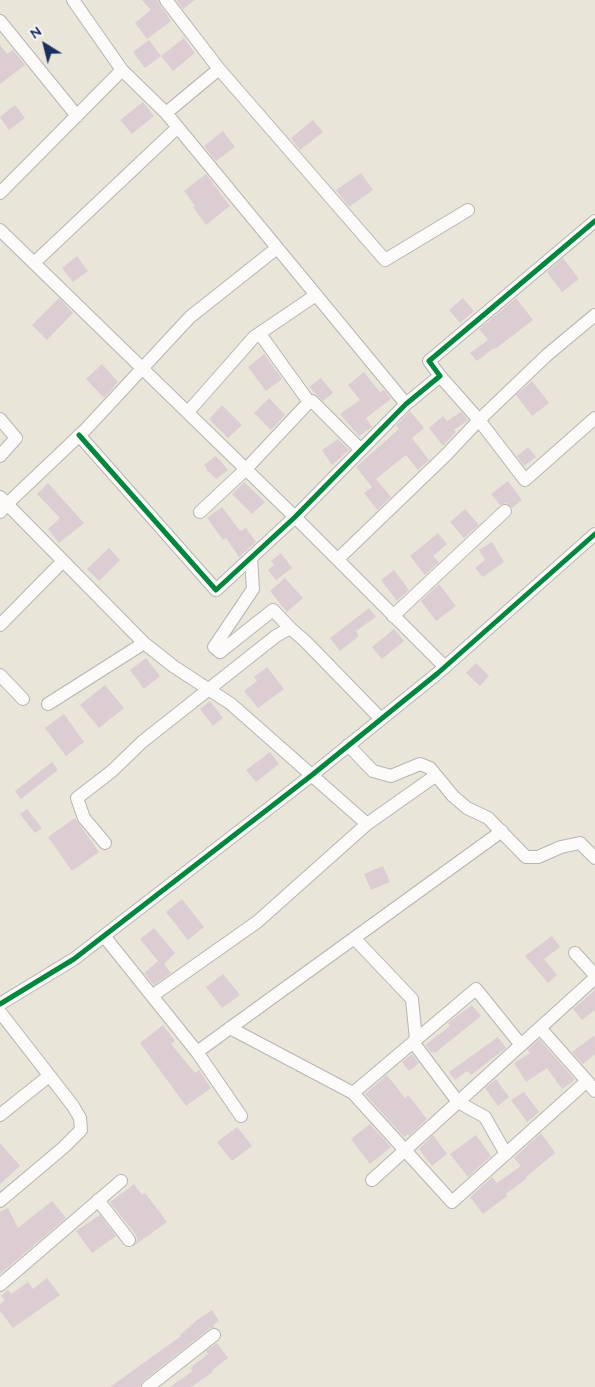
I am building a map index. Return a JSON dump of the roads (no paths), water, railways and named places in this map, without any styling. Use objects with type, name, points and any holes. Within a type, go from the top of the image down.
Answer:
[{"type":"street","points":[[72,0],[122,70],[178,127],[406,404]]},
{"type":"street","points":[[166,0],[219,69],[385,260],[468,210]]},
{"type":"street","points":[[0,21],[77,116]]},
{"type":"street","points":[[166,113],[219,69]]},
{"type":"street","points":[[0,193],[122,70]]},
{"type":"street","points":[[34,263],[178,127]]},
{"type":"street","points":[[595,220],[429,361],[479,420],[525,480],[595,418]]},
{"type":"street","points":[[0,230],[338,559],[392,616],[445,667]]},
{"type":"street","points":[[277,248],[190,317],[79,435],[2,505],[63,561],[144,643],[172,666],[232,704],[367,824]]},
{"type":"street","points":[[188,412],[254,338],[316,295]]},
{"type":"street","points":[[338,559],[547,355],[595,315]]},
{"type":"street","points":[[260,334],[308,402]]},
{"type":"street","points":[[79,435],[216,590],[295,517],[406,404],[440,376]]},
{"type":"street","points":[[308,402],[312,401],[361,450]]},
{"type":"street","points":[[200,512],[246,469],[308,402]]},
{"type":"street","points":[[0,419],[16,438],[0,456]]},
{"type":"street","points":[[392,616],[505,512]]},
{"type":"street","points":[[0,1004],[74,959],[312,775],[445,667],[595,534]]},
{"type":"street","points":[[251,558],[253,589],[214,647],[220,652],[273,610],[381,719]]},
{"type":"street","points":[[0,626],[63,561]]},
{"type":"street","points":[[105,843],[84,818],[77,798],[112,771],[142,742],[208,689],[276,636],[290,628],[292,629]]},
{"type":"street","points":[[48,704],[144,643]]},
{"type":"street","points":[[0,675],[22,699]]},
{"type":"street","points":[[348,745],[373,770],[391,776],[420,764],[430,768],[454,796],[467,808],[488,818],[526,857],[538,857],[561,847],[580,844],[595,858]]},
{"type":"street","points":[[152,996],[257,922],[367,824],[435,776]]},
{"type":"street","points":[[197,1052],[502,831]]},
{"type":"street","points":[[104,936],[197,1052],[241,1116]]},
{"type":"street","points":[[354,938],[412,999],[415,1041],[458,1102],[485,1117],[506,1154]]},
{"type":"street","points":[[372,1180],[595,976],[576,953]]},
{"type":"street","points":[[353,1093],[476,989],[521,1045]]},
{"type":"street","points":[[0,1012],[80,1118],[81,1130],[64,1147],[0,1201]]},
{"type":"street","points":[[230,1028],[353,1093],[452,1202],[506,1154],[591,1086],[540,1028]]},
{"type":"street","points":[[0,1115],[49,1076]]},
{"type":"street","points":[[0,1285],[120,1180]]},
{"type":"street","points":[[98,1200],[129,1240]]},
{"type":"street","points":[[148,1387],[214,1335]]}]
